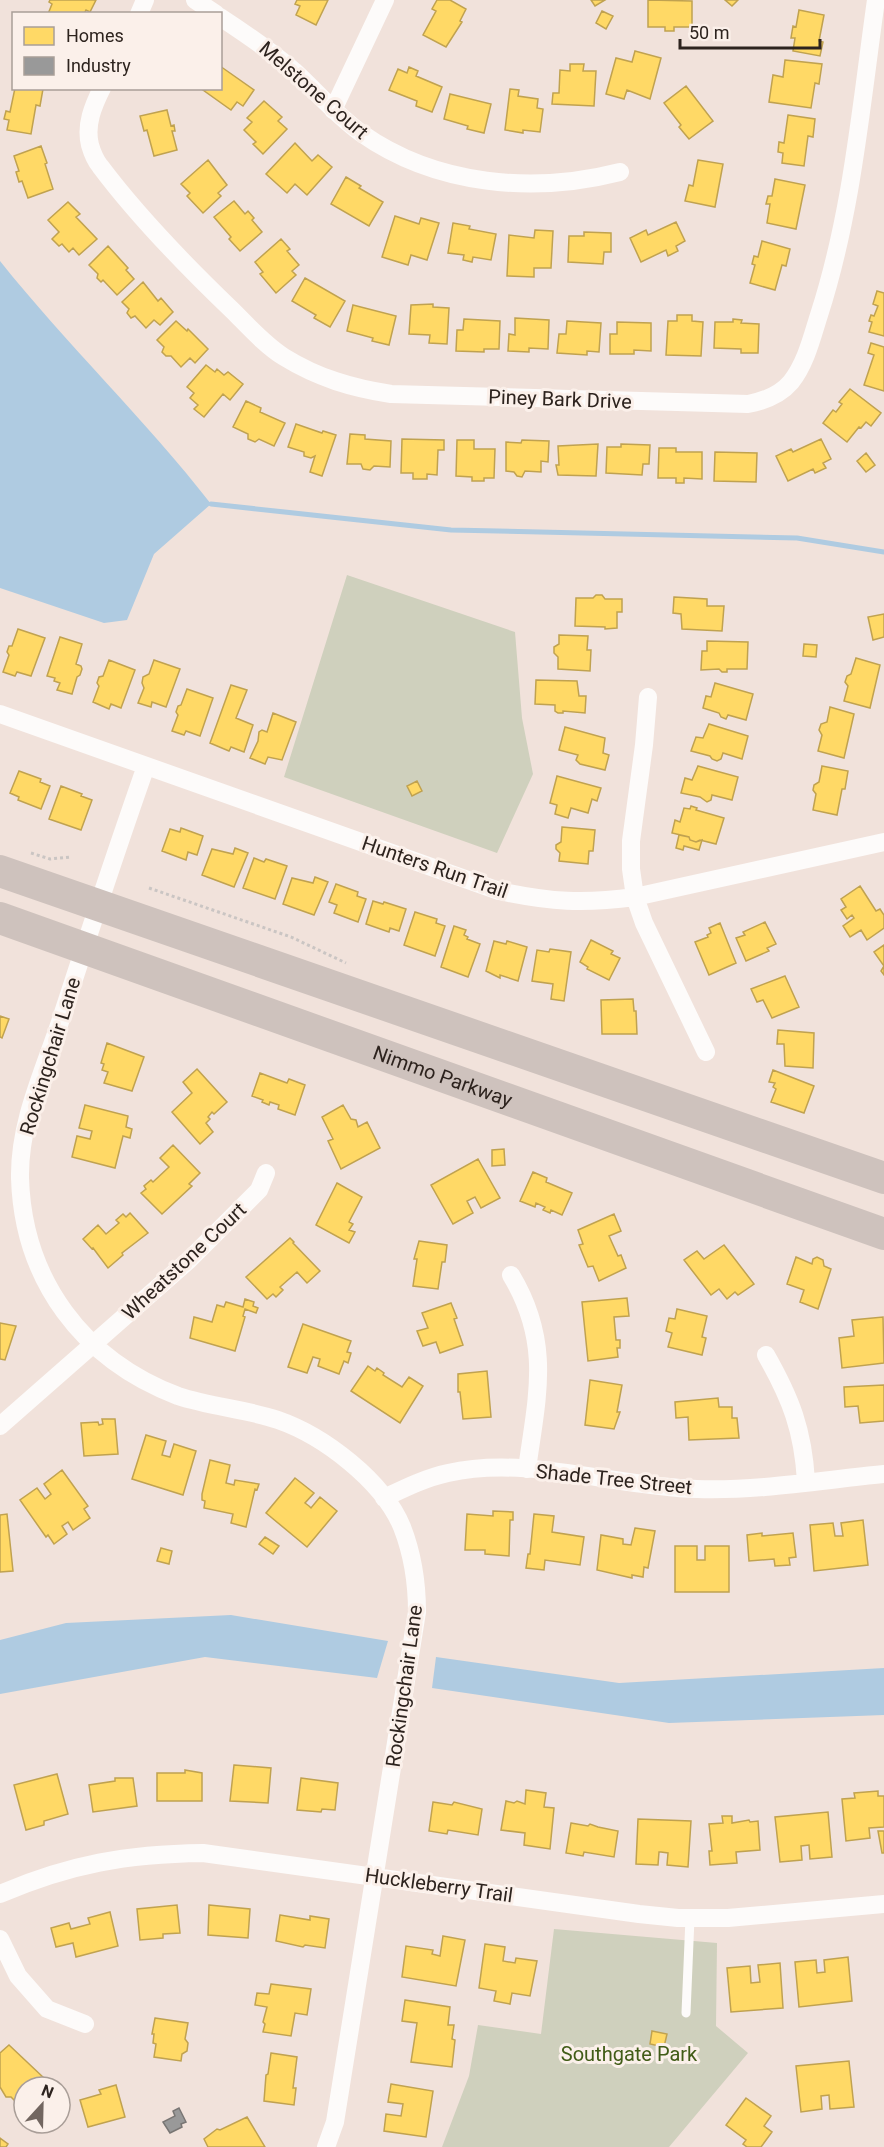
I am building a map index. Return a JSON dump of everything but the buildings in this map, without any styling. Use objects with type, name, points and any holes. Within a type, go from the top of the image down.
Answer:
[{"type":"highway","points":[[0,871],[884,1178]]},
{"type":"highway","name":"Nimmo Parkway","points":[[0,918],[884,1234]]},
{"type":"street","points":[[195,0],[213,12]]},
{"type":"street","points":[[333,110],[385,0]]},
{"type":"street","name":"Piney Bark Drive","points":[[101,90],[93,108],[89,132],[90,145],[98,164],[146,222],[208,287],[272,349],[305,369],[359,389],[391,394],[748,405],[780,393],[800,370],[832,275],[845,217],[876,0]]},
{"type":"street","name":"Melstone Court","points":[[222,18],[253,38],[295,72],[360,133],[414,162],[490,182],[534,185],[563,183],[620,172]]},
{"type":"street","points":[[648,697],[643,756],[631,841],[631,869],[635,897],[644,923],[706,1052]]},
{"type":"street","name":"Hunters Run Trail","points":[[0,714],[500,891],[535,899],[600,902],[635,897],[884,842]]},
{"type":"street","name":"Rockingchair Lane","points":[[146,766],[26,1122],[20,1177],[23,1218],[31,1251],[41,1274],[58,1303],[94,1344],[122,1366],[150,1383],[179,1396],[280,1421],[315,1437],[334,1449],[361,1472],[394,1511],[411,1551],[417,1584],[417,1612],[335,2122],[326,2147]]},
{"type":"street","name":"Wheatstone Court","points":[[0,1426],[189,1260],[259,1190],[266,1173]]},
{"type":"street","points":[[511,1275],[532,1318],[538,1356],[538,1389],[527,1469]]},
{"type":"street","points":[[766,1355],[785,1388],[798,1423],[806,1481]]},
{"type":"street","name":"Shade Tree Street","points":[[384,1498],[411,1485],[448,1473],[486,1468],[527,1469],[643,1486],[699,1489],[750,1487],[884,1474]]},
{"type":"street","name":"Huckleberry Trail","points":[[0,1894],[37,1878],[73,1867],[156,1854],[203,1853],[639,1914],[690,1918],[728,1918],[884,1904]]},
{"type":"street","points":[[0,1939],[18,1976],[47,2009],[85,2024]]},
{"type":"lane","points":[[686,2013],[690,1918]]},
{"type":"path","points":[[29,853],[50,859],[71,857]]},
{"type":"green space","points":[[347,575],[515,632],[522,718],[533,774],[497,853],[284,777]]},
{"type":"green space","name":"Southgate Park","points":[[554,1929],[717,1943],[716,2026],[748,2053],[669,2147],[442,2147],[469,2076],[478,2025],[541,2034]]},
{"type":"water","points":[[0,261],[160,442],[211,504],[154,554],[127,620],[104,623],[0,588]]},
{"type":"water","points":[[231,1615],[388,1641],[377,1678],[205,1657],[0,1694],[0,1640],[66,1623]]},
{"type":"water","points":[[436,1657],[619,1683],[884,1668],[884,1715],[669,1723],[432,1688]]},
{"type":"waterway","points":[[211,504],[451,530],[797,538],[884,552]]}]
